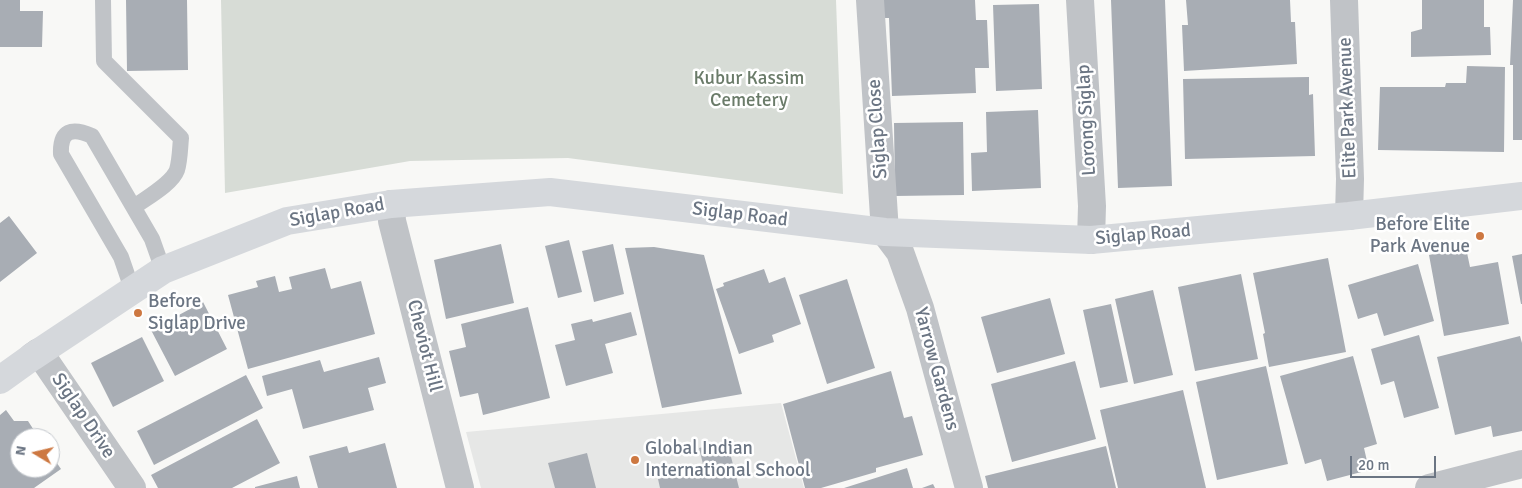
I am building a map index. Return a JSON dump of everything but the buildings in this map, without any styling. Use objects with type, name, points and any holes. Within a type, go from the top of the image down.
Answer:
[{"type":"main road","name":"Siglap Road","points":[[0,380],[132,289],[163,270],[287,220],[391,204],[550,192],[892,242],[1091,240],[1349,216],[1522,196]]},
{"type":"street","name":"Siglap Close","points":[[870,0],[892,242]]},
{"type":"street","name":"Lorong Siglap","points":[[1080,0],[1092,206],[1091,240]]},
{"type":"street","name":"Elite Park Avenue","points":[[1344,0],[1350,179],[1349,216]]},
{"type":"street","name":"Cheviot Hill","points":[[391,204],[392,221],[460,488]]},
{"type":"street","name":"Yarrow Gardens","points":[[892,242],[920,308],[969,488]]},
{"type":"street","name":"Siglap Drive","points":[[32,357],[40,352],[132,488]]},
{"type":"street","points":[[1429,488],[1522,464]]},
{"type":"lane","points":[[103,0],[104,61],[182,138],[177,170],[174,176],[134,207]]},
{"type":"lane","points":[[132,289],[121,257],[61,154],[61,145],[65,135],[72,131],[82,131],[92,136],[152,239],[163,270]]},
{"type":"shaded area","name":"Global Indian International School","points":[[781,403],[804,488],[481,488],[466,432]]},
{"type":"green space","name":"Kubur Kassim Cemetery","points":[[221,0],[836,0],[843,194],[568,158],[410,161],[225,193]]},
{"type":"place","name":"Before Elite Park Avenue","points":[[1480,236]]},
{"type":"place","name":"Before Siglap Drive","points":[[138,313]]},
{"type":"place","name":"Global Indian International School","points":[[635,460]]}]
